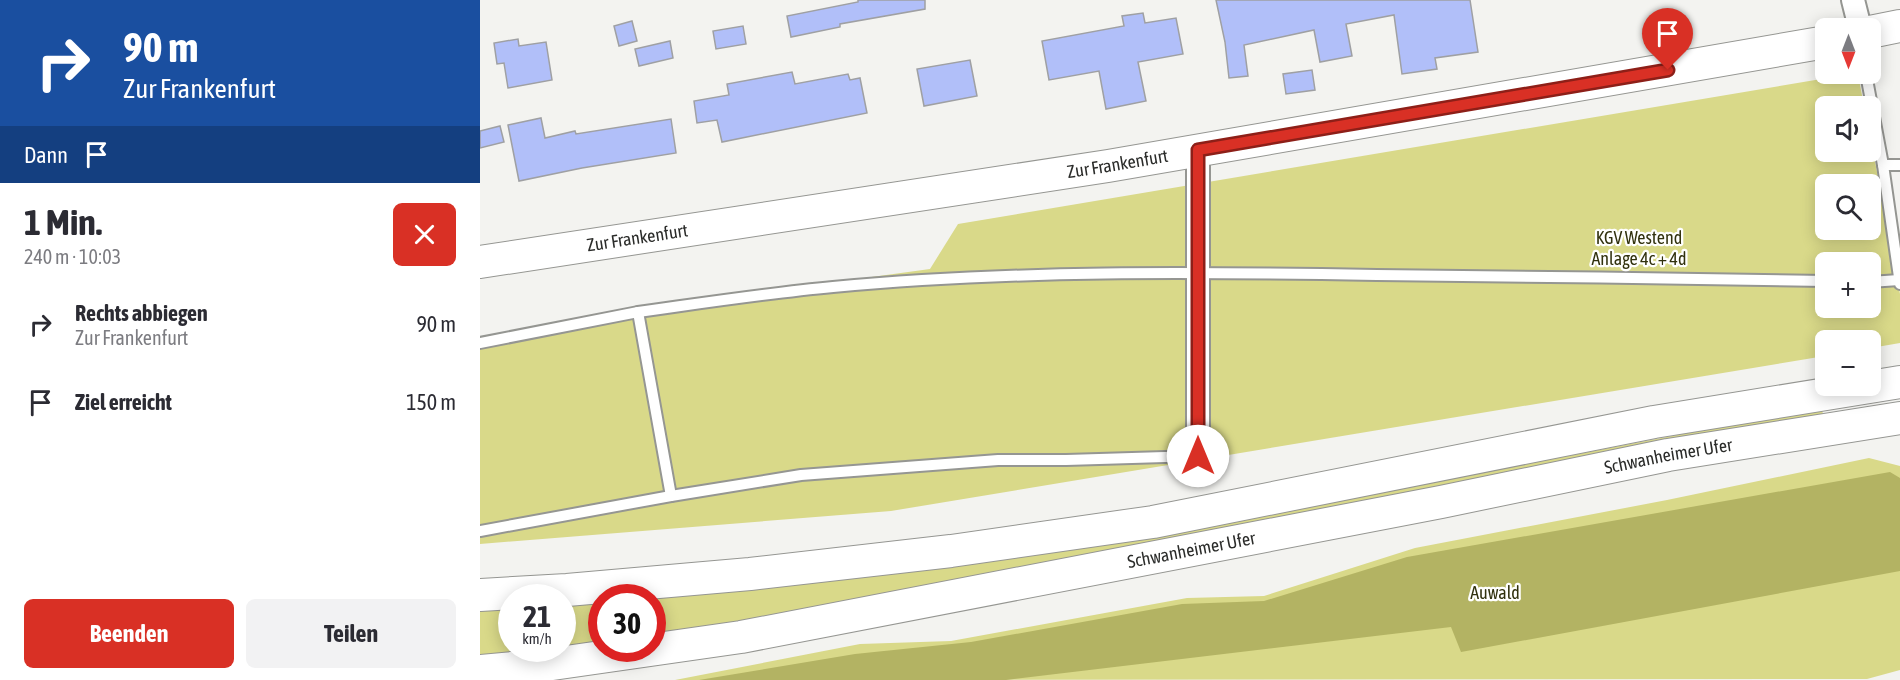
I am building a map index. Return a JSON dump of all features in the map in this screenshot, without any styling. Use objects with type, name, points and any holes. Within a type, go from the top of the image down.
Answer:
[{"type":"main road","points":[[1881,30],[1900,26]]},
{"type":"main road","name":"Zur Frankenfurt","points":[[480,262],[1108,166],[1815,44]]},
{"type":"main road","name":"Schwanheimer Ufer","points":[[480,595],[750,574],[951,551],[1153,522],[1654,422],[1900,382]]},
{"type":"main road","name":"Schwanheimer Ufer","points":[[480,671],[741,637],[1441,502],[1668,455],[1900,418]]},
{"type":"street","points":[[1853,0],[1858,18]]},
{"type":"street","points":[[1198,150],[1198,456]]},
{"type":"lane","points":[[1868,84],[1883,165],[1900,282],[1881,282]]},
{"type":"lane","points":[[1883,165],[1900,165]]},
{"type":"lane","points":[[480,343],[638,312],[748,296],[844,286],[1052,274],[1198,272],[1815,281]]},
{"type":"lane","points":[[638,312],[670,496]]},
{"type":"lane","points":[[480,531],[670,496],[801,475],[998,460],[1198,456]]},
{"type":"green space","name":"KGV Westend Anlage 4c + 4d","points":[[1815,80],[1815,84],[1860,84],[1862,96],[1815,96],[1815,162],[1875,162],[1877,174],[1815,174],[1815,240],[1881,240],[1881,193],[1900,294],[1900,343],[1881,346],[1881,330],[1815,330],[1815,358],[891,511],[480,544],[480,339],[600,314],[930,269],[958,224]]},
{"type":"green space","points":[[1822,410],[1823,414],[1605,453],[758,618],[666,633],[666,595],[1275,512],[1724,426]]},
{"type":"green space","name":"Auwald","points":[[1869,458],[1900,466],[1900,670],[1867,679],[675,680],[860,644],[951,641],[1187,598],[1264,596],[1415,548],[1667,500]]},
{"type":"green space","name":"Auwald","points":[[1890,472],[1900,478],[1900,571],[1461,652],[1451,627],[1006,680],[699,680],[855,654],[971,642],[1182,604],[1264,601],[1407,557]]},
{"type":"green space","points":[[588,601],[588,644],[576,646],[576,602]]},
{"type":"green space","points":[[498,607],[498,655],[480,657],[480,608]]},
{"type":"building","points":[[858,0],[925,0],[925,9],[840,24],[840,27],[791,37],[787,16],[858,2]]},
{"type":"building","points":[[1216,0],[1470,0],[1478,52],[1435,58],[1437,69],[1402,74],[1394,15],[1346,24],[1352,56],[1320,62],[1314,30],[1244,45],[1248,76],[1229,78],[1225,42]]},
{"type":"building","points":[[1143,13],[1145,23],[1176,18],[1183,54],[1138,62],[1146,101],[1106,109],[1099,71],[1049,80],[1042,41],[1124,26],[1122,16]]},
{"type":"building","points":[[632,21],[637,41],[619,46],[614,26]]},
{"type":"building","points":[[743,26],[746,44],[716,49],[713,31]]},
{"type":"building","points":[[518,39],[519,46],[546,42],[552,80],[508,88],[504,63],[497,64],[494,43]]},
{"type":"building","points":[[670,41],[673,58],[639,66],[635,49]]},
{"type":"building","points":[[970,60],[977,96],[924,106],[917,69]]},
{"type":"building","points":[[1312,70],[1315,90],[1286,94],[1283,74]]},
{"type":"building","points":[[792,72],[795,84],[848,74],[850,80],[860,78],[867,113],[722,142],[717,120],[697,123],[694,101],[729,95],[727,84]]},
{"type":"building","points":[[541,118],[545,138],[575,131],[576,134],[671,119],[676,153],[519,181],[508,125]]},
{"type":"building","points":[[500,126],[504,142],[480,148],[480,131]]},
{"type":"route","points":[[1198,456],[1198,150],[1668,70]]}]
